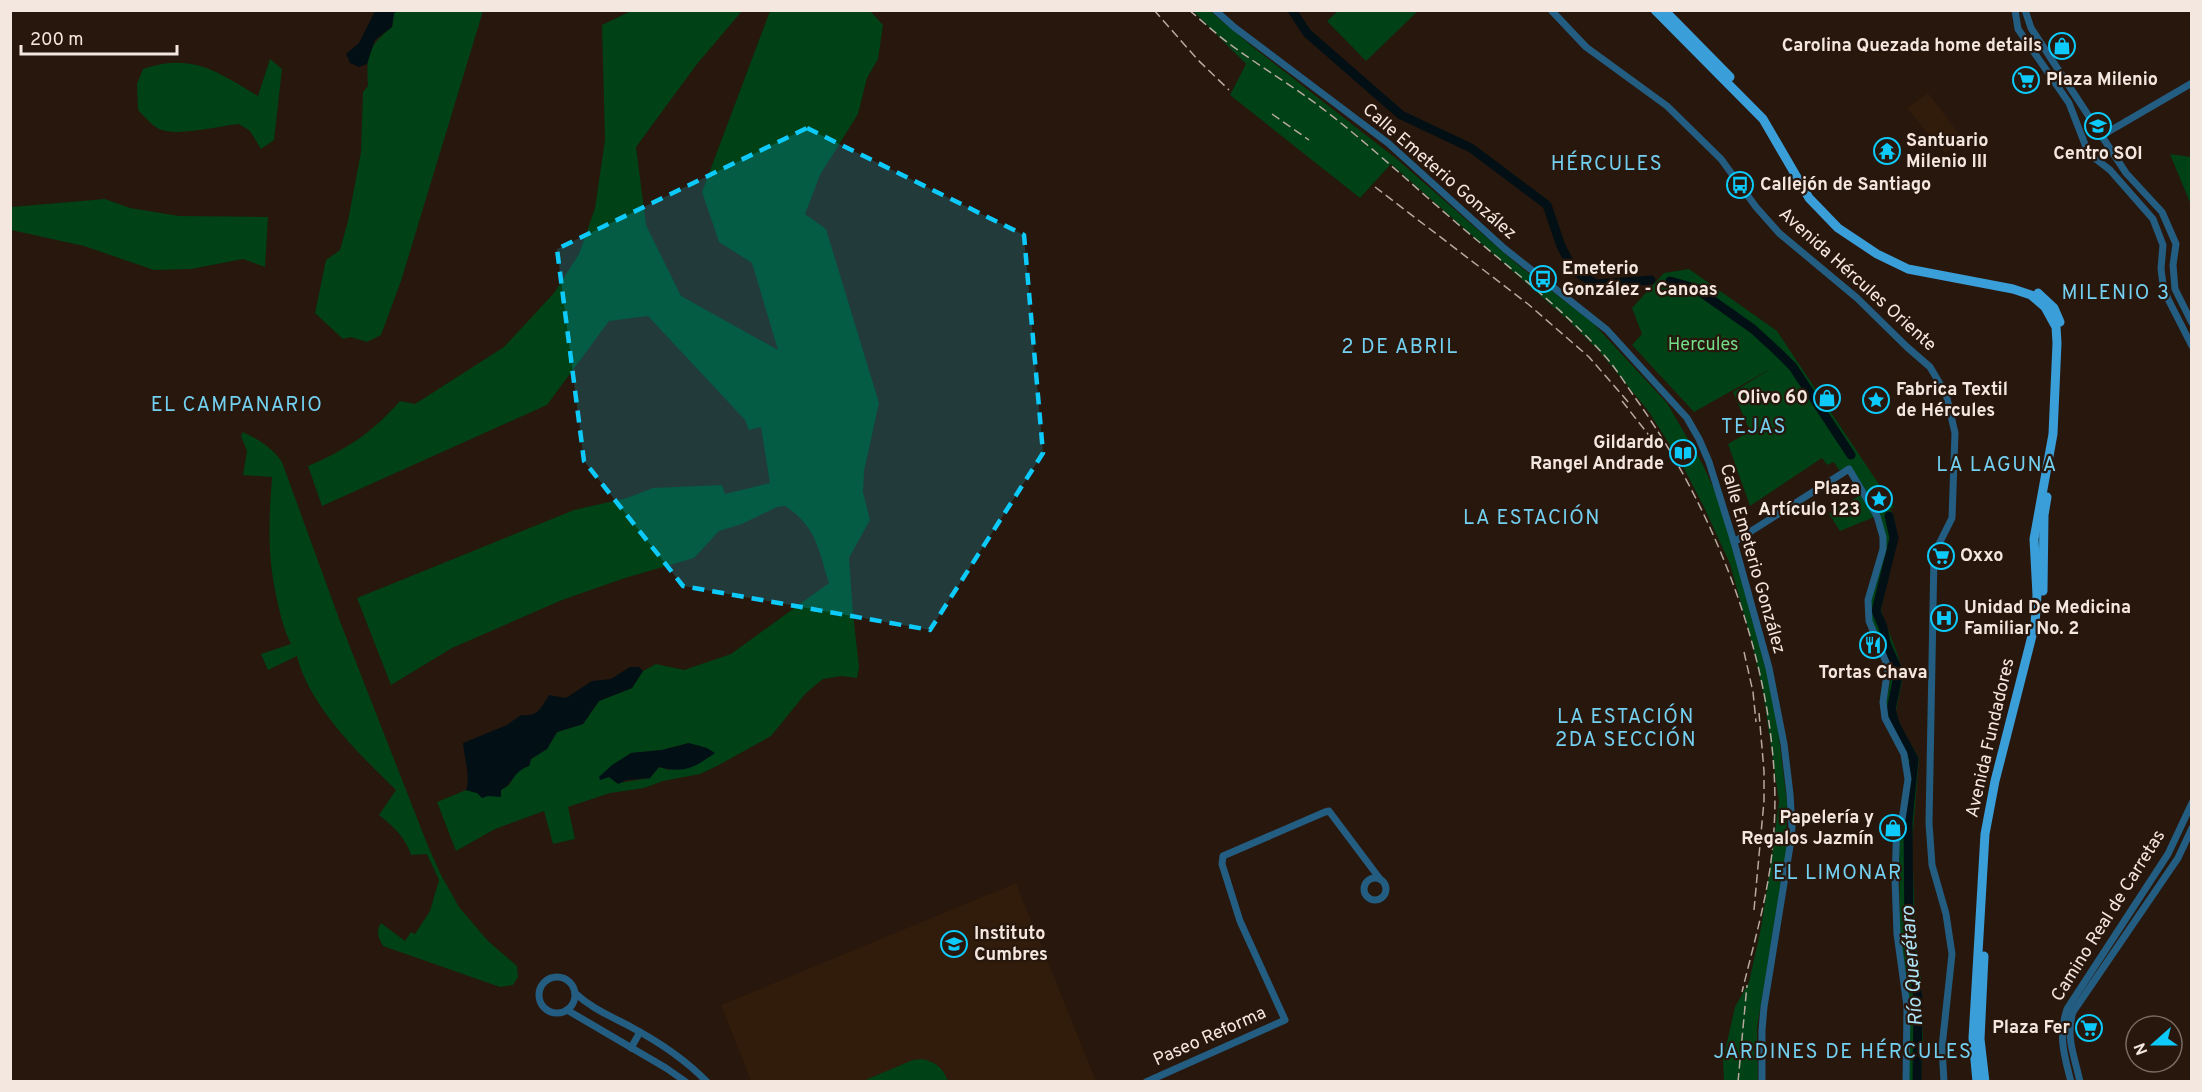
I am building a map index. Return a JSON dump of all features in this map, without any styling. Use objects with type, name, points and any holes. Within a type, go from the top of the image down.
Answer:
[{"type":"main road","name":"Avenida Fundadores","points":[[1655,10],[1763,119],[1809,198],[1838,228],[1877,254],[1908,269],[2013,289],[2031,295],[2045,307],[2056,327],[2053,434],[2034,539],[2037,595],[2035,624],[1995,781],[1985,834],[1973,1038],[1977,1082]]},
{"type":"main road","name":"Avenida Fundadores","points":[[1664,10],[1768,115],[1814,194],[1842,224],[1880,249],[1912,264],[1939,272],[2002,280],[2029,288],[2047,300],[2058,316],[2062,339],[2060,412],[2044,515],[2043,595],[1991,836],[1980,1014],[1984,1082]]},
{"type":"street","name":"Calle Emeterio González","points":[[1215,10],[1234,27],[1388,143],[1505,249],[1607,330],[1687,418],[1709,462],[1734,542],[1769,668],[1784,744],[1792,827],[1764,1007],[1762,1082]]},
{"type":"street","name":"Avenida Hércules Oriente","points":[[1551,10],[1586,47],[1667,106],[1721,159],[1756,207],[1779,233],[1871,310],[1930,367],[1946,394],[1955,432],[1952,518],[1934,554],[1929,823],[1932,865],[1946,914],[1952,954],[1942,1047],[1944,1082]]},
{"type":"street","points":[[2015,10],[2018,30],[2070,103],[2084,142],[2092,156],[2110,170],[2153,219],[2163,245],[2161,269],[2163,284],[2168,299],[2192,346]]},
{"type":"street","points":[[2025,10],[2031,28],[2106,145],[2128,176],[2162,212],[2169,225],[2176,244],[2173,266],[2175,289],[2192,323]]},
{"type":"street","points":[[2101,136],[2192,83]]},
{"type":"street","points":[[2084,142],[2086,132],[2090,128],[2096,129]]},
{"type":"street","points":[[2092,156],[2102,156],[2106,145]]},
{"type":"street","points":[[1734,542],[1850,469],[1877,516],[1883,537],[1883,549],[1868,600],[1869,621],[1888,667],[1883,712],[1904,754],[1908,779],[1900,820],[1894,879],[1897,934],[1906,1006],[1906,1082]]},
{"type":"street","name":"Camino Real de Carretas","points":[[2071,1082],[2061,1044],[2063,1020],[2067,1009],[2168,854],[2192,803]]},
{"type":"street","name":"Paseo Reforma","points":[[1146,1082],[1286,1020],[1240,921],[1222,864],[1223,856],[1329,812],[1366,861]]},
{"type":"street","name":"Camino Real de Carretas","points":[[2080,1080],[2069,1038],[2073,1012],[2178,858],[2192,828]]},
{"type":"street","points":[[1366,861],[1386,885],[1384,895],[1380,899],[1374,900],[1365,893],[1364,887],[1370,879],[1366,861]]},
{"type":"street","points":[[1370,879],[1380,879]]},
{"type":"street","points":[[575,993],[572,1005],[567,1010],[557,1013],[547,1011],[540,1002],[539,990],[546,981],[558,977],[569,982],[575,993],[589,1006],[640,1032],[682,1058],[707,1082]]},
{"type":"street","points":[[567,1010],[686,1082]]},
{"type":"street","points":[[631,1048],[640,1032]]},
{"type":"highlighted area","points":[[807,128],[1024,235],[1043,453],[930,630],[683,586],[584,461],[557,249]]},
{"type":"shaded area","points":[[375,11],[398,11],[394,13],[392,27],[375,40],[367,64],[359,67],[350,63],[346,54],[359,43]]},
{"type":"shaded area","points":[[1928,93],[1962,138],[1946,153],[1907,108]]},
{"type":"shaded area","points":[[630,667],[639,667],[643,671],[632,688],[599,701],[583,724],[557,732],[547,749],[531,759],[529,766],[519,771],[501,790],[501,797],[482,798],[477,793],[466,790],[468,774],[463,743],[507,725],[521,715],[535,713],[549,695],[566,698],[592,681],[611,679]]},
{"type":"shaded area","points":[[689,743],[715,753],[689,768],[676,770],[659,767],[650,778],[627,780],[618,784],[609,777],[600,780],[599,777],[612,765],[631,753],[662,750]]},
{"type":"shaded area","name":"Instituto Cumbres","points":[[1016,883],[1096,1081],[751,1081],[721,1005]]},
{"type":"green space","points":[[398,11],[483,11],[401,281],[381,335],[367,342],[351,337],[343,339],[315,313],[326,260],[340,250],[348,221],[361,152],[363,92],[368,86],[368,59],[373,46],[392,27],[394,13]]},
{"type":"green space","name":"EL CAMPANARIO","points":[[631,11],[742,11],[697,64],[636,147],[646,225],[681,296],[778,350],[752,263],[719,242],[702,192],[770,11],[870,11],[883,25],[878,59],[867,78],[858,114],[820,175],[805,214],[826,229],[879,403],[864,471],[863,492],[870,520],[849,558],[859,667],[857,678],[841,676],[823,679],[806,693],[771,736],[717,766],[700,774],[663,781],[644,788],[610,793],[568,807],[575,839],[553,844],[544,811],[495,829],[456,851],[437,802],[466,790],[477,793],[501,790],[509,785],[518,770],[529,766],[531,759],[547,749],[557,732],[583,724],[599,701],[632,688],[643,671],[656,664],[684,670],[731,654],[829,583],[819,549],[804,522],[785,506],[777,507],[742,524],[719,531],[694,558],[625,578],[562,600],[452,648],[391,685],[357,598],[574,510],[627,498],[653,488],[722,485],[725,494],[770,483],[761,427],[749,430],[745,420],[648,316],[609,321],[547,405],[322,506],[308,466],[358,439],[380,422],[400,401],[415,404],[504,347],[554,293],[579,254],[595,208],[605,140],[602,25]],"holes":[[[689,743],[670,770],[659,767],[650,778],[618,783],[609,777],[623,759],[631,753],[662,750]]]},
{"type":"green space","points":[[1193,11],[1210,11],[1398,160],[1517,264],[1593,323],[1667,403],[1703,465],[1718,498],[1757,631],[1775,705],[1787,802],[1786,851],[1757,1028],[1758,1081],[1724,1081],[1723,1060],[1735,1007],[1749,982],[1761,928],[1779,801],[1763,692],[1730,564],[1680,461],[1649,412],[1600,352],[1567,319],[1391,164],[1360,198],[1230,95],[1246,64]]},
{"type":"green space","points":[[1338,11],[1418,11],[1366,61],[1327,21]]},
{"type":"green space","points":[[270,59],[282,69],[274,140],[261,149],[250,131],[239,124],[177,132],[167,131],[150,123],[138,110],[137,84],[143,69],[160,64],[176,63],[204,67],[258,96]]},
{"type":"green space","points":[[2170,154],[2191,157],[2191,205]]},
{"type":"green space","points":[[105,199],[130,208],[179,216],[268,217],[265,267],[243,259],[191,269],[154,270],[84,246],[11,230],[11,207]]},
{"type":"green space","name":"Hercules","points":[[1689,269],[1777,331],[1894,507],[1890,509],[1894,516],[1897,538],[1881,610],[1898,656],[1903,677],[1896,711],[1901,727],[1919,758],[1912,845],[1916,943],[1921,979],[1923,1045],[1921,1081],[1909,1081],[1900,941],[1899,823],[1909,770],[1885,709],[1891,677],[1870,616],[1871,597],[1884,541],[1877,516],[1840,531],[1829,514],[1862,494],[1845,469],[1839,470],[1834,462],[1827,465],[1822,458],[1750,506],[1728,444],[1750,431],[1733,392],[1774,367],[1694,412],[1632,345],[1642,334],[1632,308],[1664,273]]},
{"type":"green space","points":[[243,432],[265,444],[282,462],[341,624],[428,846],[459,907],[488,941],[517,966],[518,977],[513,985],[500,987],[383,946],[381,943],[378,932],[381,923],[405,941],[411,932],[415,934],[430,911],[439,880],[427,854],[411,855],[406,843],[398,833],[379,815],[396,790],[352,745],[324,711],[303,675],[297,656],[268,670],[261,654],[291,644],[280,614],[271,564],[272,477],[243,475],[247,451],[241,436]]},
{"type":"green space","points":[[922,1059],[938,1066],[948,1081],[863,1081],[913,1060]]},
{"type":"waterway","points":[[1292,10],[1307,33],[1401,115],[1471,148],[1547,205],[1561,246],[1574,271],[1596,284],[1651,280]]},
{"type":"waterway","points":[[1670,281],[1695,288],[1753,329],[1777,351],[1793,367],[1851,455]]},
{"type":"waterway","name":"Río Querétaro","points":[[1889,516],[1894,538],[1876,611],[1897,668],[1898,676],[1891,710],[1896,726],[1914,759],[1908,822],[1909,936],[1918,999],[1917,1082]]},
{"type":"railway","points":[[1154,10],[1198,60],[1229,90]]},
{"type":"railway","points":[[1189,10],[1227,42],[1346,127],[1557,308],[1617,371],[1667,446],[1696,498],[1721,553],[1742,610],[1758,668],[1770,727],[1775,785],[1771,861],[1765,899],[1742,992]]},
{"type":"railway","points":[[1272,114],[1309,140]]},
{"type":"railway","points":[[1375,187],[1528,304],[1589,357],[1630,404]]},
{"type":"railway","points":[[1622,401],[1659,448]]},
{"type":"railway","points":[[1744,652],[1753,692],[1756,722]]},
{"type":"railway","points":[[1754,910],[1764,801],[1759,713]]},
{"type":"railway","points":[[1738,1082],[1747,985]]},
{"type":"place","name":"Carolina Quezada home details","points":[[2062,46]]},
{"type":"place","name":"Plaza Milenio","points":[[2026,80]]},
{"type":"place","name":"Centro SOI","points":[[2098,126]]},
{"type":"place","name":"Santuario Milenio III","points":[[1887,151]]},
{"type":"place","name":"Callejón de Santiago","points":[[1740,185]]},
{"type":"place","name":"Emeterio González - Canoas","points":[[1543,279]]},
{"type":"place","name":"Olivo 60","points":[[1827,398]]},
{"type":"place","name":"Fabrica Textil de Hércules","points":[[1876,400]]},
{"type":"place","name":"Gildardo Rangel Andrade","points":[[1683,453]]},
{"type":"place","name":"Plaza Artículo 123","points":[[1879,499]]},
{"type":"place","name":"Oxxo","points":[[1941,556]]},
{"type":"place","name":"Unidad De Medicina Familiar No. 2","points":[[1944,618]]},
{"type":"place","name":"Tortas Chava","points":[[1873,645]]},
{"type":"place","name":"Papelería y Regalos Jazmín","points":[[1893,828]]},
{"type":"place","name":"Instituto Cumbres","points":[[954,944]]},
{"type":"place","name":"Plaza Fer","points":[[2089,1028]]},
{"type":"district","name":"HÉRCULES","points":[[1607,165]]},
{"type":"district","name":"MILENIO 3","points":[[2116,294]]},
{"type":"district","name":"2 DE ABRIL","points":[[1400,348]]},
{"type":"district","name":"EL CAMPANARIO","points":[[237,406]]},
{"type":"district","name":"TEJAS","points":[[1754,428]]},
{"type":"district","name":"LA LAGUNA","points":[[1997,466]]},
{"type":"district","name":"LA ESTACIÓN","points":[[1532,519]]},
{"type":"district","name":"LA ESTACIÓN 2DA SECCIÓN","points":[[1626,730]]},
{"type":"district","name":"EL LIMONAR","points":[[1838,874]]},
{"type":"district","name":"JARDINES DE HÉRCULES","points":[[1843,1053]]}]
